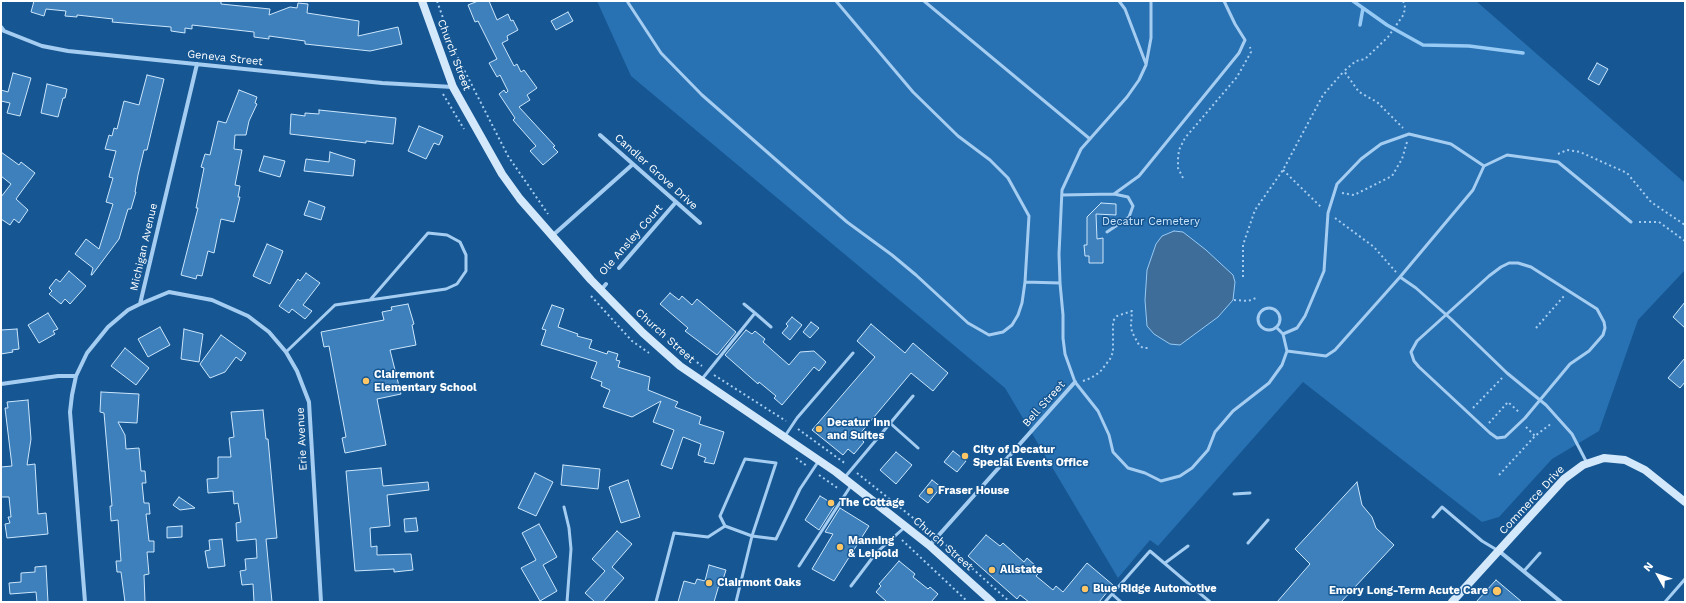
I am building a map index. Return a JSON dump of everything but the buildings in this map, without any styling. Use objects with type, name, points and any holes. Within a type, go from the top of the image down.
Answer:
[{"type":"main road","name":"Church Street","points":[[422,1],[453,87],[502,174],[520,199],[552,236],[603,287],[643,333],[680,366],[785,436],[852,484],[929,546],[992,602]]},
{"type":"main road","name":"Commerce Drive","points":[[1452,602],[1568,475],[1578,467],[1587,463],[1604,458],[1625,460],[1645,470],[1685,502]]},
{"type":"street","name":"Geneva Street","points":[[1,27],[4,31],[24,40],[61,50],[382,83],[453,87]]},
{"type":"street","name":"Michigan Avenue","points":[[86,602],[70,412],[72,395],[76,376],[87,353],[104,331],[128,310],[140,304],[197,64]]},
{"type":"street","name":"Candler Grove Drive","points":[[600,135],[700,223]]},
{"type":"street","points":[[552,236],[633,164]]},
{"type":"street","name":"Ole Ansley Court","points":[[619,268],[676,202]]},
{"type":"street","name":"Erie Avenue","points":[[140,304],[170,292],[212,300],[248,316],[269,332],[286,352],[297,371],[309,402],[321,602]]},
{"type":"street","points":[[1,384],[58,376],[76,376]]},
{"type":"street","name":"Bell Street","points":[[929,546],[1075,382]]},
{"type":"street","points":[[1499,551],[1561,602]]},
{"type":"lane","points":[[627,1],[661,53],[702,95],[847,222],[892,255],[916,275],[968,323],[989,334],[1003,332],[1012,325],[1018,315],[1022,303],[1029,216],[1008,178],[990,160],[958,136],[913,92],[836,1]]},
{"type":"lane","points":[[924,1],[1090,138]]},
{"type":"lane","points":[[1119,1],[1125,9],[1146,65]]},
{"type":"lane","points":[[1151,1],[1151,38],[1146,65],[1140,80],[1128,97],[1090,138],[1082,150],[1062,190],[1060,283],[1065,354],[1075,382],[1098,411],[1109,435],[1113,452],[1128,468],[1161,480],[1180,476],[1192,468],[1208,450],[1215,432],[1232,411],[1269,383],[1282,365],[1287,351],[1284,334],[1276,327]]},
{"type":"lane","points":[[1114,194],[1139,176],[1239,54],[1245,40],[1224,1]]},
{"type":"lane","points":[[1284,334],[1297,328],[1324,271],[1328,214],[1337,184],[1361,159],[1382,144],[1409,134],[1450,144],[1484,166]]},
{"type":"lane","points":[[1287,351],[1326,356],[1335,350],[1400,277],[1473,190],[1484,166],[1507,155],[1558,162],[1631,222]]},
{"type":"lane","points":[[1062,195],[1114,194],[1128,198],[1132,206],[1129,217],[1107,232]]},
{"type":"lane","points":[[286,352],[335,305],[446,290],[457,284],[466,271],[466,255],[460,242],[447,234],[428,233],[370,300]]},
{"type":"lane","points":[[1509,263],[1518,263],[1531,268],[1597,308],[1604,322],[1603,335],[1589,351],[1570,364],[1521,422],[1505,437],[1497,438],[1484,428],[1419,367],[1412,357],[1411,352],[1417,341],[1446,315],[1501,267],[1509,263]]},
{"type":"lane","points":[[1400,277],[1416,288],[1507,373],[1541,400],[1572,434],[1587,463]]},
{"type":"lane","points":[[1024,282],[1060,283]]},
{"type":"lane","points":[[744,304],[771,327]]},
{"type":"lane","points":[[1269,308],[1273,309],[1278,314],[1280,320],[1276,327],[1270,330],[1260,326],[1258,319],[1263,310],[1269,308]]},
{"type":"lane","points":[[701,381],[755,313]]},
{"type":"lane","points":[[785,436],[797,418],[853,353]]},
{"type":"lane","points":[[844,478],[913,396]]},
{"type":"lane","points":[[890,423],[918,448]]},
{"type":"lane","points":[[736,602],[752,536],[776,463],[745,459],[720,516],[725,526],[752,536],[776,539],[800,489],[819,460]]},
{"type":"lane","points":[[798,566],[852,484]]},
{"type":"lane","points":[[1234,494],[1250,493]]},
{"type":"lane","points":[[564,507],[570,528],[567,602]]},
{"type":"lane","points":[[1433,517],[1442,507],[1482,540],[1499,551]]},
{"type":"lane","points":[[1248,543],[1268,520]]},
{"type":"lane","points":[[656,602],[674,533],[708,537],[725,526]]},
{"type":"lane","points":[[851,586],[876,553],[905,527]]},
{"type":"lane","points":[[1165,564],[1188,546]]},
{"type":"lane","points":[[1105,602],[1150,551],[1210,602]]},
{"type":"lane","points":[[1524,571],[1540,553]]},
{"type":"lane","points":[[1665,602],[1685,579]]},
{"type":"lane","points":[[1112,594],[1121,602]]},
{"type":"path","points":[[437,1],[455,52],[505,149],[549,215]]},
{"type":"path","points":[[1243,277],[1243,244],[1255,210],[1283,170],[1323,95],[1344,71],[1356,61],[1365,59],[1390,36],[1404,14],[1405,5],[1403,1]]},
{"type":"path","points":[[1183,178],[1178,168],[1178,159],[1179,150],[1184,138],[1231,85],[1247,60],[1251,52],[1250,43],[1245,40]]},
{"type":"path","points":[[1335,192],[1354,195],[1392,176],[1402,159],[1409,134],[1377,102],[1359,92],[1344,71]]},
{"type":"path","points":[[1556,155],[1567,150],[1580,152],[1627,173],[1651,202],[1685,225]]},
{"type":"path","points":[[1283,170],[1328,214],[1374,247],[1400,277]]},
{"type":"path","points":[[1631,222],[1660,222],[1685,241]]},
{"type":"path","points":[[1536,328],[1568,291]]},
{"type":"path","points":[[1234,300],[1248,301],[1256,298]]},
{"type":"path","points":[[1082,381],[1091,378],[1100,372],[1110,359],[1113,352],[1113,321],[1117,316],[1132,310],[1132,332],[1139,344],[1143,348],[1148,348]]},
{"type":"path","points":[[665,338],[709,371],[792,426],[851,468],[927,529]]},
{"type":"path","points":[[1468,413],[1507,373]]},
{"type":"path","points":[[1484,428],[1508,402],[1525,418]]},
{"type":"path","points":[[1499,475],[1535,436],[1558,418]]},
{"type":"path","points":[[1521,422],[1535,436]]},
{"type":"path","points":[[954,552],[1010,602]]},
{"type":"green space","name":"Decatur Cemetery","points":[[597,1],[1476,1],[1685,183],[1685,270],[1638,320],[1599,431],[1552,459],[1499,517],[1482,522],[1303,382],[1158,546],[1150,540],[1118,578],[1005,388],[631,76]]},
{"type":"shaded area","points":[[1174,231],[1183,232],[1206,250],[1233,275],[1235,282],[1233,300],[1218,317],[1180,345],[1170,344],[1154,334],[1147,326],[1145,300],[1147,270],[1156,244],[1162,236]]},
{"type":"waterway","points":[[1353,1],[1363,8],[1360,25]]},
{"type":"waterway","points":[[1363,8],[1387,25],[1423,45],[1469,46],[1523,53]]},
{"type":"place","name":"Clairemont Elementary School","points":[[366,381]]},
{"type":"place","name":"Decatur Inn and Suites","points":[[819,429]]},
{"type":"place","name":"City of Decatur Special Events Office","points":[[965,456]]},
{"type":"place","name":"Fraser House","points":[[930,491]]},
{"type":"place","name":"The Cottage","points":[[831,503]]},
{"type":"place","name":"Manning & Leipold","points":[[840,547]]},
{"type":"place","name":"Allstate","points":[[992,570]]},
{"type":"place","name":"Clairmont Oaks","points":[[709,583]]},
{"type":"place","name":"Blue Ridge Automotive","points":[[1085,589]]},
{"type":"place","name":"Emory Long-Term Acute Care","points":[[1497,591]]}]
